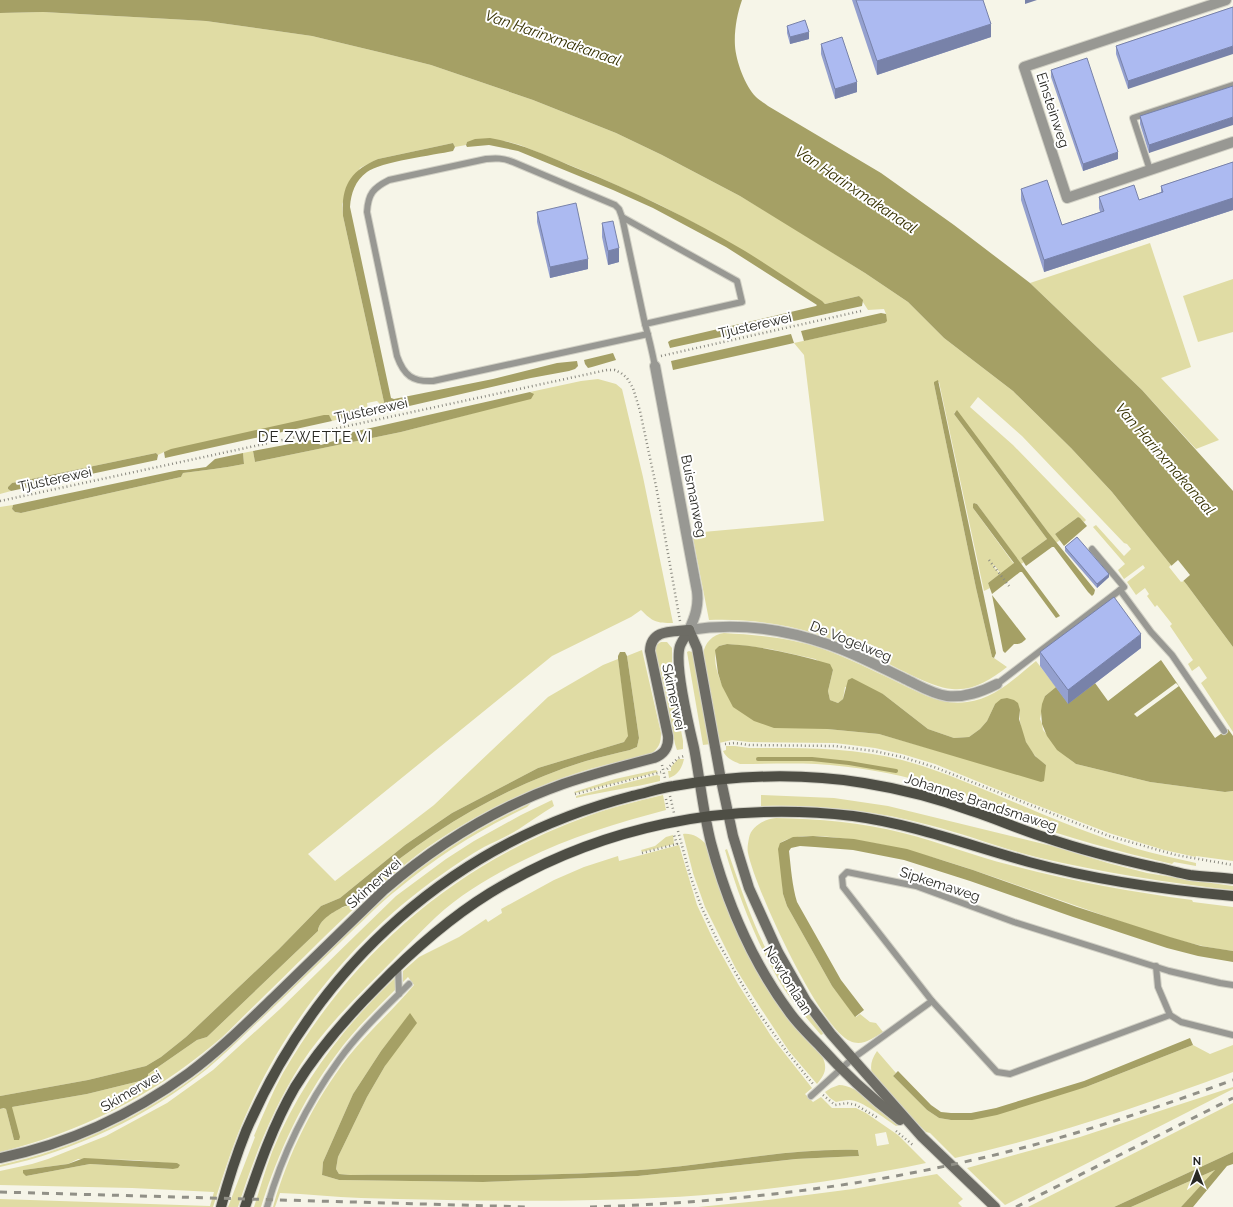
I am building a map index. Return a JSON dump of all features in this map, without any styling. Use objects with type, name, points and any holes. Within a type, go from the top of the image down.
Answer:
[{"type":"main road","name":"Johannes Brandsmaweg","points":[[221,1207],[233,1166],[245,1134],[272,1077],[293,1043],[331,990],[357,959],[384,931],[415,904],[440,885],[488,854],[548,823],[611,802],[666,791],[700,782],[721,780],[765,777],[818,778],[862,783],[901,790],[945,802],[1044,837],[1124,860],[1190,875],[1233,879]]},
{"type":"main road","points":[[245,1207],[267,1145],[295,1088],[319,1051],[354,1010],[398,965],[451,920],[491,893],[524,874],[562,856],[591,844],[622,834],[676,821],[728,814],[768,811],[806,812],[892,823],[1031,863],[1076,873],[1130,883],[1233,896]]},
{"type":"street","name":"Einsteinweg","points":[[1226,0],[1024,67],[1067,198],[1233,142]]},
{"type":"street","name":"Buismanweg","points":[[654,362],[698,591],[696,615],[680,647],[679,660],[682,687],[700,782]]},
{"type":"street","name":"De Vogelweg","points":[[689,630],[728,626],[791,634],[811,639],[851,653],[924,688],[947,696],[971,694],[997,684]]},
{"type":"street","points":[[689,630],[697,648],[721,780]]},
{"type":"street","name":"Skimerwei","points":[[0,1158],[41,1148],[102,1125],[149,1099],[190,1072],[235,1034],[384,890],[403,874],[462,833],[511,806],[563,784],[661,755],[667,748],[668,736],[650,651],[650,643],[654,637],[659,634],[689,630]]},
{"type":"street","name":"Newtonlaan","points":[[721,780],[728,814],[749,888],[778,952],[806,1002],[818,1019],[852,1059],[922,1137],[994,1207]]},
{"type":"street","name":"Newtonlaan","points":[[700,782],[712,846],[727,893],[756,960],[773,988],[790,1014],[841,1069],[860,1087],[922,1137]]},
{"type":"lane","points":[[1150,170],[1133,118],[1233,85]]},
{"type":"lane","points":[[648,334],[433,381],[422,381],[413,378],[402,368],[397,356],[367,212],[367,202],[373,192],[381,184],[389,180],[486,158],[504,159],[513,162],[610,202],[619,209],[622,217],[645,324],[648,334],[654,362]]},
{"type":"lane","points":[[622,217],[737,281],[742,302],[645,324]]},
{"type":"lane","points":[[997,684],[1124,587],[1092,549]]},
{"type":"lane","points":[[1120,590],[1151,632],[1172,655],[1224,731]]},
{"type":"lane","name":"Sipkemaweg","points":[[1170,1015],[1010,1074],[997,1072],[932,1001],[843,887],[842,877],[847,872],[916,886],[1014,922],[1156,966],[1233,985]]},
{"type":"lane","points":[[398,965],[399,994]]},
{"type":"lane","points":[[1156,966],[1158,987],[1170,1015],[1181,1022],[1233,1035]]},
{"type":"lane","points":[[267,1207],[282,1163],[311,1103],[339,1059],[371,1022],[408,984]]},
{"type":"lane","points":[[811,1096],[852,1059],[932,1001]]},
{"type":"path","name":"Tjusterewei","points":[[654,362],[861,311]]},
{"type":"path","name":"Tjusterewei","points":[[0,501],[607,370],[615,370],[627,378],[633,388],[640,411],[656,486],[680,620],[689,630]]},
{"type":"path","points":[[990,560],[1008,585]]},
{"type":"path","points":[[724,744],[835,746],[874,751],[902,757],[953,774],[1109,836],[1176,855],[1233,865]]},
{"type":"path","points":[[667,770],[678,758],[684,756]]},
{"type":"path","points":[[655,767],[662,765],[668,810]]},
{"type":"path","points":[[575,794],[661,772]]},
{"type":"path","points":[[642,853],[681,843],[676,821],[666,791]]},
{"type":"path","points":[[674,835],[677,844]]},
{"type":"shaded area","points":[[43,12],[206,21],[312,36],[431,65],[533,100],[616,133],[662,155],[740,196],[782,221],[908,302],[944,338],[1013,391],[1071,448],[1112,492],[1171,565],[1169,567],[1181,582],[1183,580],[1187,585],[1233,647],[1233,732],[1201,683],[1207,678],[1199,666],[1192,671],[1188,664],[1193,660],[1170,626],[1172,624],[1157,605],[1155,607],[1147,596],[1149,594],[1145,588],[1136,595],[1127,582],[1145,568],[1143,565],[1124,579],[1118,570],[1125,564],[1093,527],[1096,525],[1124,556],[1131,549],[1022,436],[978,397],[970,407],[1013,445],[1086,520],[1084,522],[1078,517],[1055,534],[1060,540],[1056,543],[1004,473],[955,412],[954,414],[1047,539],[1021,558],[1024,562],[1021,564],[977,504],[974,503],[973,508],[1014,564],[1001,574],[994,565],[993,566],[1000,574],[988,583],[990,588],[984,591],[939,382],[934,382],[934,384],[976,588],[992,657],[1007,667],[981,684],[967,688],[952,689],[922,680],[851,646],[812,632],[792,627],[752,621],[709,620],[692,533],[824,521],[804,355],[794,343],[885,323],[886,314],[884,309],[868,310],[859,296],[825,304],[745,252],[660,205],[594,175],[520,145],[505,141],[467,142],[466,145],[455,147],[453,143],[378,159],[360,168],[342,204],[343,216],[384,402],[383,407],[377,401],[367,403],[368,409],[365,413],[363,406],[339,414],[340,419],[332,421],[329,416],[164,452],[158,455],[156,453],[12,483],[8,487],[11,491],[0,494],[0,13]]},
{"type":"shaded area","points":[[1150,243],[1191,367],[1161,378],[1219,440],[1196,449],[1142,390],[1030,283]]},
{"type":"shaded area","points":[[1233,279],[1233,332],[1198,342],[1183,296]]},
{"type":"shaded area","points":[[598,379],[616,384],[622,389],[643,477],[673,623],[655,621],[641,610],[631,617],[552,656],[308,854],[335,881],[434,805],[548,697],[603,665],[618,659],[628,729],[626,741],[538,768],[452,813],[405,845],[340,898],[321,906],[279,949],[186,1037],[161,1057],[146,1066],[88,1080],[0,1096],[0,507],[13,505],[12,509],[15,512],[21,513],[181,477],[183,473],[244,464],[243,453],[253,451],[255,462],[401,432],[474,413],[533,393],[530,392],[581,381]]},
{"type":"shaded area","points":[[720,634],[762,636],[811,645],[851,660],[921,694],[939,700],[957,703],[987,697],[1004,687],[1036,661],[1056,687],[1045,696],[1040,719],[1043,730],[1068,758],[1076,764],[1150,782],[1225,792],[1233,791],[1233,861],[1196,857],[1164,850],[1109,833],[935,764],[902,754],[875,748],[835,743],[749,742],[732,740],[719,743],[703,655],[707,643],[713,637]],"holes":[[[727,644],[770,649],[815,659],[833,670],[828,691],[830,700],[838,703],[843,699],[845,687],[883,694],[928,729],[954,738],[969,737],[980,729],[987,721],[995,704],[1020,710],[1021,726],[1029,748],[1046,765],[956,756],[879,734],[827,729],[728,696],[717,671],[715,657],[716,651],[719,646]]]},
{"type":"shaded area","points":[[661,642],[667,642],[672,648],[672,676],[670,677],[670,683],[673,687],[683,741],[683,749],[677,750],[675,744],[665,691],[655,650],[656,645]]},
{"type":"shaded area","points":[[642,650],[661,733],[659,745],[651,754],[586,770],[546,784],[507,801],[469,821],[433,843],[396,872],[334,927],[225,1035],[190,1063],[140,1096],[86,1123],[29,1144],[0,1152],[0,1109],[6,1109],[14,1140],[12,1107],[87,1094],[148,1079],[148,1074],[197,1040],[207,1037],[318,931],[321,923],[326,917],[349,905],[366,887],[392,865],[443,828],[498,797],[527,783],[586,761],[637,747],[639,738],[627,656]]},
{"type":"shaded area","points":[[687,652],[692,652],[694,659],[711,744],[703,745]]},
{"type":"shaded area","points":[[726,746],[749,748],[807,748],[845,750],[902,760],[947,775],[1106,838],[1134,848],[1196,863],[1196,866],[1174,862],[1172,864],[1068,837],[995,811],[960,793],[915,779],[844,766],[816,764],[740,764],[726,756],[723,751],[726,750]]},
{"type":"shaded area","points":[[678,759],[684,759],[681,768],[675,775],[669,778],[668,771],[671,771],[671,767]]},
{"type":"shaded area","points":[[656,770],[658,772],[575,793],[574,792],[615,779]]},
{"type":"shaded area","points":[[657,775],[660,776],[660,781],[576,798],[576,796]]},
{"type":"shaded area","points":[[663,795],[666,810],[594,831],[559,844],[524,860],[489,878],[467,892],[431,922],[345,1009],[311,1049],[291,1081],[273,1115],[258,1151],[238,1207],[228,1207],[255,1137],[254,1136],[271,1096],[283,1073],[311,1029],[342,988],[376,951],[412,917],[452,886],[494,859],[540,836],[588,816]]},
{"type":"shaded area","points":[[761,795],[834,798],[888,806],[1052,846],[1147,873],[1233,886],[1233,890],[1184,884],[1085,868],[1036,857],[942,829],[888,815],[825,807],[761,806]]},
{"type":"shaded area","points":[[552,800],[554,806],[515,832],[484,847],[468,857],[411,897],[382,922],[355,949],[330,978],[284,1041],[265,1074],[239,1132],[213,1207],[0,1207],[0,1199],[210,1206],[214,1192],[132,1188],[0,1185],[0,1171],[48,1159],[106,1136],[167,1103],[213,1070],[280,1009],[396,896],[446,859],[474,841]],"holes":[[[78,1159],[133,1160],[179,1164],[173,1169],[90,1164],[26,1176],[23,1170],[68,1164]]]},
{"type":"shaded area","points":[[531,803],[527,807],[493,824],[444,854],[392,894],[227,1051],[207,1069],[184,1086],[135,1117],[83,1142],[56,1152],[0,1167],[0,1165],[55,1150],[82,1140],[134,1115],[183,1085],[206,1068],[227,1049],[361,919],[411,875],[478,830]]},
{"type":"shaded area","points":[[776,818],[824,820],[887,829],[1055,876],[1123,890],[1233,907],[1233,951],[1191,943],[1163,935],[989,875],[922,854],[877,844],[830,837],[805,836],[792,838],[780,843],[783,894],[787,906],[832,986],[856,1017],[860,1014],[870,1022],[876,1023],[883,1032],[867,1041],[854,1043],[837,1031],[822,1011],[806,985],[775,925],[753,871],[748,851],[750,834],[759,824]]},
{"type":"shaded area","points":[[683,834],[695,836],[706,844],[742,939],[822,1056],[825,1064],[825,1071],[817,1084],[789,1051],[736,969],[705,907],[693,873]]},
{"type":"shaded area","points":[[673,835],[674,844],[642,852],[641,850],[655,846],[666,837]]},
{"type":"shaded area","points":[[679,845],[697,905],[712,937],[738,984],[771,1036],[812,1088],[805,1094],[813,1102],[821,1097],[832,1108],[856,1108],[866,1113],[898,1135],[926,1163],[803,1184],[679,1197],[567,1201],[508,1201],[361,1198],[280,1193],[275,1207],[273,1207],[294,1148],[324,1092],[348,1057],[414,985],[408,977],[403,982],[403,971],[419,957],[459,937],[486,919],[488,922],[502,913],[501,909],[554,880],[584,867],[618,856],[619,861]],"holes":[[[410,1014],[338,1157],[336,1169],[339,1174],[577,1174],[653,1169],[806,1151],[858,1150],[859,1156],[796,1159],[638,1176],[483,1182],[339,1180],[322,1175],[323,1162],[353,1094],[381,1051]],[[886,1132],[889,1144],[877,1146],[875,1134]]]},
{"type":"shaded area","points":[[727,849],[752,918],[770,957],[788,985],[822,1030],[823,1034],[821,1035],[793,1001],[770,964],[741,900],[725,850]]},
{"type":"shaded area","points":[[395,978],[395,990],[364,1021],[343,1046],[312,1090],[283,1147],[261,1207],[254,1207],[272,1152],[295,1103],[309,1080],[340,1037]]},
{"type":"shaded area","points":[[1193,1045],[1210,1054],[1233,1045],[1233,1072],[1164,1097],[1060,1131],[955,1158],[930,1133],[926,1132],[875,1080],[871,1069],[873,1058],[877,1051],[896,1073],[893,1076],[927,1110],[939,1118],[951,1120],[1086,1087]]},
{"type":"shaded area","points":[[839,1085],[855,1089],[863,1094],[899,1125],[896,1126],[860,1103],[849,1100],[836,1102],[830,1098],[825,1092]]},
{"type":"shaded area","points":[[1233,1087],[1233,1089],[1005,1205],[967,1168],[1080,1137]]},
{"type":"shaded area","points":[[1233,1103],[1233,1152],[1114,1207],[1028,1207]]},
{"type":"shaded area","points":[[1215,1170],[1181,1207],[1131,1207]]},
{"type":"shaded area","points":[[937,1174],[963,1199],[958,1203],[962,1207],[698,1207],[853,1189]]},
{"type":"water","name":"Van Harinxmakanaal","points":[[0,0],[742,0],[735,29],[736,52],[739,66],[745,80],[756,97],[768,106],[881,173],[954,225],[1030,283],[1142,390],[1233,491],[1233,647],[1187,585],[1112,492],[1071,448],[1013,391],[944,338],[908,302],[865,273],[740,196],[662,155],[616,133],[533,100],[431,65],[312,36],[206,21],[43,12],[0,13]]},
{"type":"water","points":[[490,138],[512,143],[544,155],[619,186],[662,206],[745,251],[825,304],[859,296],[863,300],[862,306],[670,348],[668,342],[671,340],[817,305],[726,247],[653,208],[518,151],[489,145],[467,147],[466,145],[467,142],[475,139]]},
{"type":"water","points":[[453,143],[455,147],[453,151],[408,159],[374,168],[359,179],[351,197],[350,207],[391,398],[394,399],[493,379],[557,363],[577,361],[578,366],[569,371],[531,378],[392,410],[383,407],[384,402],[343,216],[344,196],[349,181],[354,174],[378,159]]},
{"type":"water","points":[[881,313],[886,314],[887,321],[885,323],[804,341],[801,331]]},
{"type":"water","points":[[791,334],[794,343],[673,370],[671,361]]},
{"type":"water","points":[[613,353],[616,360],[588,368],[585,364],[584,360]]},
{"type":"water","points":[[938,380],[996,653],[994,658],[992,657],[976,588],[934,384],[934,382]]},
{"type":"water","points":[[530,392],[534,394],[531,399],[401,432],[255,462],[253,451],[311,440],[321,445],[343,438],[344,434]]},
{"type":"water","points":[[364,406],[365,413],[340,419],[339,414]]},
{"type":"water","points":[[957,410],[1048,532],[1095,590],[1092,596],[1054,547],[1026,566],[1021,558],[1047,539],[954,414]]},
{"type":"water","points":[[329,415],[332,421],[165,458],[164,452],[171,449]]},
{"type":"water","points":[[156,453],[158,455],[157,460],[11,491],[8,489],[12,483]]},
{"type":"water","points":[[243,453],[244,464],[183,473],[181,477],[21,513],[15,512],[12,509],[13,505],[179,470],[206,467],[215,459]]},
{"type":"water","points":[[974,503],[977,504],[1060,616],[1056,618],[1022,572],[992,594],[988,583],[1014,563],[973,508]]},
{"type":"water","points":[[1078,517],[1087,526],[1064,546],[1055,534]]},
{"type":"water","points":[[992,595],[1026,639],[1023,642],[1014,644],[1005,653],[1003,651]]},
{"type":"water","points":[[727,644],[779,651],[830,664],[833,670],[828,691],[830,700],[838,703],[843,699],[848,680],[852,678],[883,694],[928,729],[954,738],[969,737],[980,729],[987,721],[995,704],[1001,699],[1007,698],[1014,700],[1018,703],[1020,710],[1019,719],[1026,742],[1035,756],[1046,765],[1044,781],[1041,782],[879,734],[827,729],[774,728],[754,721],[733,707],[722,686],[718,673],[715,650],[719,646]]},
{"type":"water","points":[[620,652],[625,652],[627,656],[639,738],[637,747],[586,761],[527,783],[470,812],[443,828],[392,865],[366,887],[350,904],[326,917],[321,923],[318,931],[207,1037],[197,1040],[148,1074],[148,1079],[87,1094],[12,1107],[20,1137],[19,1140],[14,1140],[6,1109],[0,1109],[0,1096],[88,1080],[146,1066],[161,1057],[186,1037],[279,949],[321,906],[340,898],[405,845],[452,813],[538,768],[624,742],[628,736],[618,659]]},
{"type":"water","points":[[1161,660],[1215,738],[1228,729],[1233,736],[1233,791],[1225,792],[1150,782],[1076,764],[1057,750],[1047,736],[1042,724],[1042,704],[1045,696],[1056,687],[1068,703],[1095,683],[1108,701]]},
{"type":"water","points":[[813,836],[854,839],[907,849],[1170,937],[1201,946],[1233,951],[1233,962],[1198,956],[1167,948],[904,860],[853,850],[800,846],[791,848],[789,851],[791,870],[797,902],[841,980],[864,1010],[855,1017],[832,986],[787,906],[783,894],[778,849],[780,843],[793,837]]},
{"type":"water","points":[[410,1013],[417,1023],[385,1066],[367,1097],[338,1157],[336,1169],[339,1174],[577,1174],[653,1169],[806,1151],[858,1150],[859,1156],[796,1159],[638,1176],[483,1182],[339,1180],[322,1175],[323,1162],[353,1094],[381,1051]]},
{"type":"water","points":[[1190,1038],[1193,1045],[1086,1087],[997,1115],[972,1120],[951,1120],[939,1118],[927,1110],[893,1076],[898,1071],[931,1105],[941,1112],[971,1113],[996,1108],[1084,1081]]},
{"type":"water","points":[[1233,1152],[1233,1164],[1227,1166],[1193,1207],[1181,1207],[1215,1170],[1131,1207],[1114,1207]]},
{"type":"water","points":[[84,1158],[177,1163],[180,1165],[178,1168],[173,1169],[90,1164],[26,1176],[23,1173],[23,1170],[68,1164]]},
{"type":"pier","points":[[1178,560],[1190,575],[1182,582],[1170,567]]},
{"type":"pier","points":[[1176,683],[1179,686],[1137,717],[1134,714]]},
{"type":"building","points":[[856,0],[983,0],[991,24],[877,61]]},
{"type":"building","points":[[1233,7],[1233,46],[1128,81],[1116,46]]},
{"type":"building","points":[[805,20],[809,32],[790,37],[787,26]]},
{"type":"building","points":[[842,37],[857,82],[835,89],[821,44]]},
{"type":"building","points":[[1087,58],[1118,152],[1083,164],[1051,70]]},
{"type":"building","points":[[1233,86],[1233,117],[1149,145],[1140,116]]},
{"type":"building","points":[[1233,162],[1233,198],[1044,260],[1021,189],[1047,180],[1062,225],[1104,211],[1099,197],[1134,185],[1139,200],[1163,192],[1161,186]]},
{"type":"building","points":[[576,203],[588,259],[550,267],[537,212]]},
{"type":"building","points":[[613,221],[619,248],[608,251],[602,223]]},
{"type":"building","points":[[1077,537],[1109,574],[1097,584],[1065,547]]},
{"type":"building","points":[[1114,597],[1141,634],[1068,690],[1040,652]]},
{"type":"waterway","points":[[758,759],[812,759],[849,763],[896,771]]},
{"type":"railway","points":[[590,1207],[684,1202],[778,1194],[918,1172],[998,1154],[1066,1136],[1167,1104],[1233,1080]]},
{"type":"railway","points":[[1016,1207],[1233,1098]]},
{"type":"railway","points":[[0,1192],[529,1207]]},
{"type":"district","name":"DE ZWETTE VI","points":[[315,437]]}]
